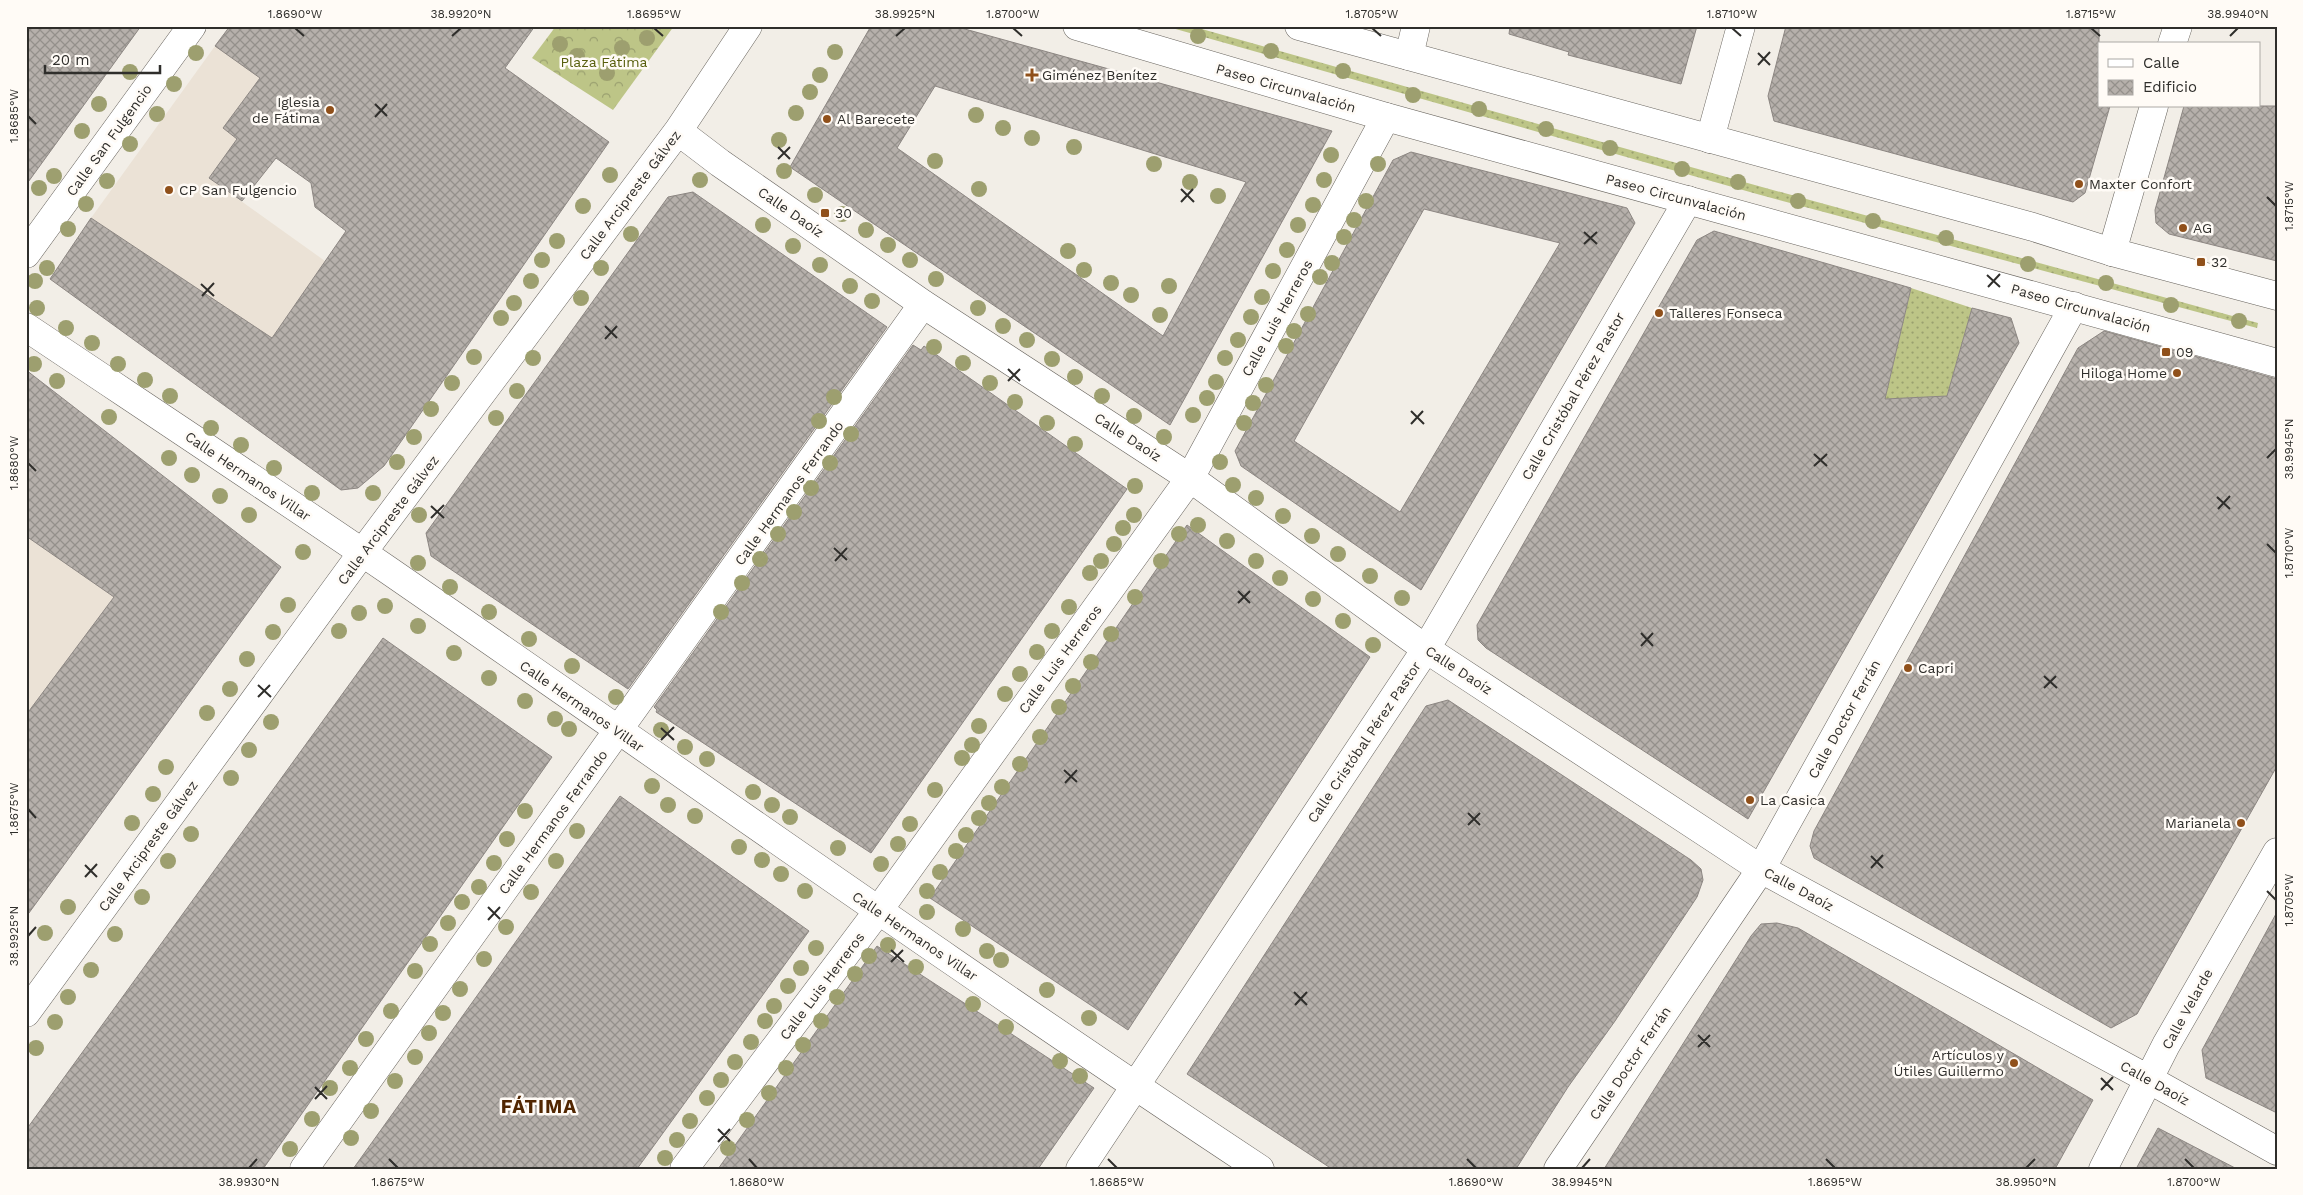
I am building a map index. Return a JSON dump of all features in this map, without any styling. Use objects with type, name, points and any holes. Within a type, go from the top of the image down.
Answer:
[{"type":"street","name":"Calle San Fulgencio","points":[[26,254],[192,26]]},
{"type":"street","name":"Calle Arcipreste Gálvez","points":[[26,1013],[362,553],[678,130],[748,26]]},
{"type":"street","name":"Paseo Circunvalación","points":[[1077,26],[1386,117],[2277,362]]},
{"type":"street","points":[[1299,26],[2033,227],[2112,252],[2277,296]]},
{"type":"street","points":[[1409,56],[1416,26]]},
{"type":"street","points":[[1710,139],[1741,26]]},
{"type":"street","points":[[2173,42],[2178,26]]},
{"type":"street","points":[[2112,252],[2153,108]]},
{"type":"street","name":"Calle Luis Herreros","points":[[684,1169],[878,912],[1190,478],[1386,117]]},
{"type":"street","name":"Calle Daoíz","points":[[678,130],[720,163],[923,304],[1190,478],[1426,649],[1761,869],[2277,1151]]},
{"type":"street","name":"Calle Cristóbal Pérez Pastor","points":[[1080,1169],[1426,649],[1688,200]]},
{"type":"street","name":"Calle Hermanos Ferrando","points":[[304,1169],[923,304]]},
{"type":"street","name":"Calle Doctor Ferrán","points":[[1558,1169],[1761,869],[2074,306]]},
{"type":"street","name":"Calle Hermanos Villar","points":[[26,328],[362,553],[878,912],[1135,1087],[1260,1169]]},
{"type":"street","name":"Calle Velarde","points":[[2103,1169],[2150,1080],[2166,1045],[2277,852]]},
{"type":"shaded area","name":"CP San Fulgencio","points":[[215,46],[260,78],[223,128],[237,139],[209,178],[325,261],[272,338],[91,218]]},
{"type":"shaded area","points":[[26,536],[114,597],[26,715]]},
{"type":"green space","name":"Plaza Fátima","points":[[556,26],[674,26],[613,110],[532,58]]},
{"type":"green space","points":[[1165,26],[1191,26],[1744,182],[2258,323],[2257,328],[1757,194]]},
{"type":"green space","points":[[1911,288],[1972,308],[1947,396],[1885,399]]},
{"type":"building","points":[[26,26],[141,26],[26,185]]},
{"type":"building","points":[[230,26],[535,26],[505,68],[609,142],[384,466],[358,488],[341,490],[50,279],[91,218],[272,338],[346,231],[315,207],[311,183],[276,158],[242,201],[209,178],[237,139],[223,128],[260,78],[215,46]]},
{"type":"building","points":[[871,26],[954,26],[1332,131],[1170,425],[790,167]],"holes":[[[935,86],[1246,182],[1163,336],[897,148]]]},
{"type":"building","points":[[1510,26],[1697,26],[1681,84],[1568,55],[1569,52],[1509,34]]},
{"type":"building","points":[[1786,26],[2099,26],[2098,108],[2109,108],[2085,193],[2073,202],[1774,121],[1768,96]]},
{"type":"building","points":[[2260,106],[2277,106],[2277,261],[2169,234],[2156,223],[2155,210],[2183,108],[2260,108]]},
{"type":"building","points":[[1411,152],[1627,208],[1635,223],[1421,590],[1241,466],[1235,451],[1393,160]],"holes":[[[1424,209],[1560,243],[1400,512],[1294,441]]]},
{"type":"building","points":[[693,192],[887,327],[628,689],[431,556],[426,533],[668,197]]},
{"type":"building","points":[[1714,231],[1911,288],[1885,399],[1947,396],[1972,308],[2011,318],[2019,343],[1748,819],[1486,648],[1478,640],[1477,625],[1697,240]]},
{"type":"building","points":[[2104,331],[2277,379],[2277,766],[2137,1014],[2111,1028],[1814,858],[1810,846],[1814,831],[2078,348]]},
{"type":"building","points":[[913,345],[921,350],[924,346],[1127,489],[871,853],[656,712],[657,710],[654,707]]},
{"type":"building","points":[[26,370],[281,567],[26,917],[26,715],[114,597],[26,536]]},
{"type":"building","points":[[1187,525],[1370,657],[1128,1030],[930,898]]},
{"type":"building","points":[[383,638],[552,757],[263,1169],[26,1169],[26,1130]]},
{"type":"building","points":[[1448,700],[1691,860],[1701,869],[1703,880],[1697,897],[1615,1021],[1568,1087],[1516,1169],[1332,1169],[1187,1074],[1426,706]]},
{"type":"building","points":[[620,796],[809,931],[637,1169],[353,1169]]},
{"type":"building","points":[[2277,912],[2277,1113],[2206,1078],[2202,1050]]},
{"type":"building","points":[[1777,923],[1798,928],[2093,1100],[2055,1169],[1604,1169],[1751,936],[1761,924]]},
{"type":"building","points":[[877,946],[1094,1088],[1038,1169],[718,1169]]},
{"type":"building","points":[[2158,1128],[2237,1169],[2136,1169]]},
{"type":"place","name":"Giménez Benítez","points":[[1032,75]]},
{"type":"place","name":"Iglesia de Fátima","points":[[330,110]]},
{"type":"place","name":"Al Barecete","points":[[827,119]]},
{"type":"place","name":"Maxter Confort","points":[[2079,184]]},
{"type":"place","name":"CP San Fulgencio","points":[[169,190]]},
{"type":"place","name":"30","points":[[825,213]]},
{"type":"place","name":"AG","points":[[2183,228]]},
{"type":"place","name":"32","points":[[2201,262]]},
{"type":"place","name":"Talleres Fonseca","points":[[1659,313]]},
{"type":"place","name":"09","points":[[2166,352]]},
{"type":"place","name":"Hiloga Home","points":[[2177,373]]},
{"type":"place","name":"Capri","points":[[1908,668]]},
{"type":"place","name":"La Casica","points":[[1750,800]]},
{"type":"place","name":"Marianela","points":[[2241,823]]},
{"type":"place","name":"Artículos y Útiles Guillermo","points":[[2014,1063]]},
{"type":"district","name":"FÁTIMA","points":[[539,1106]]}]
